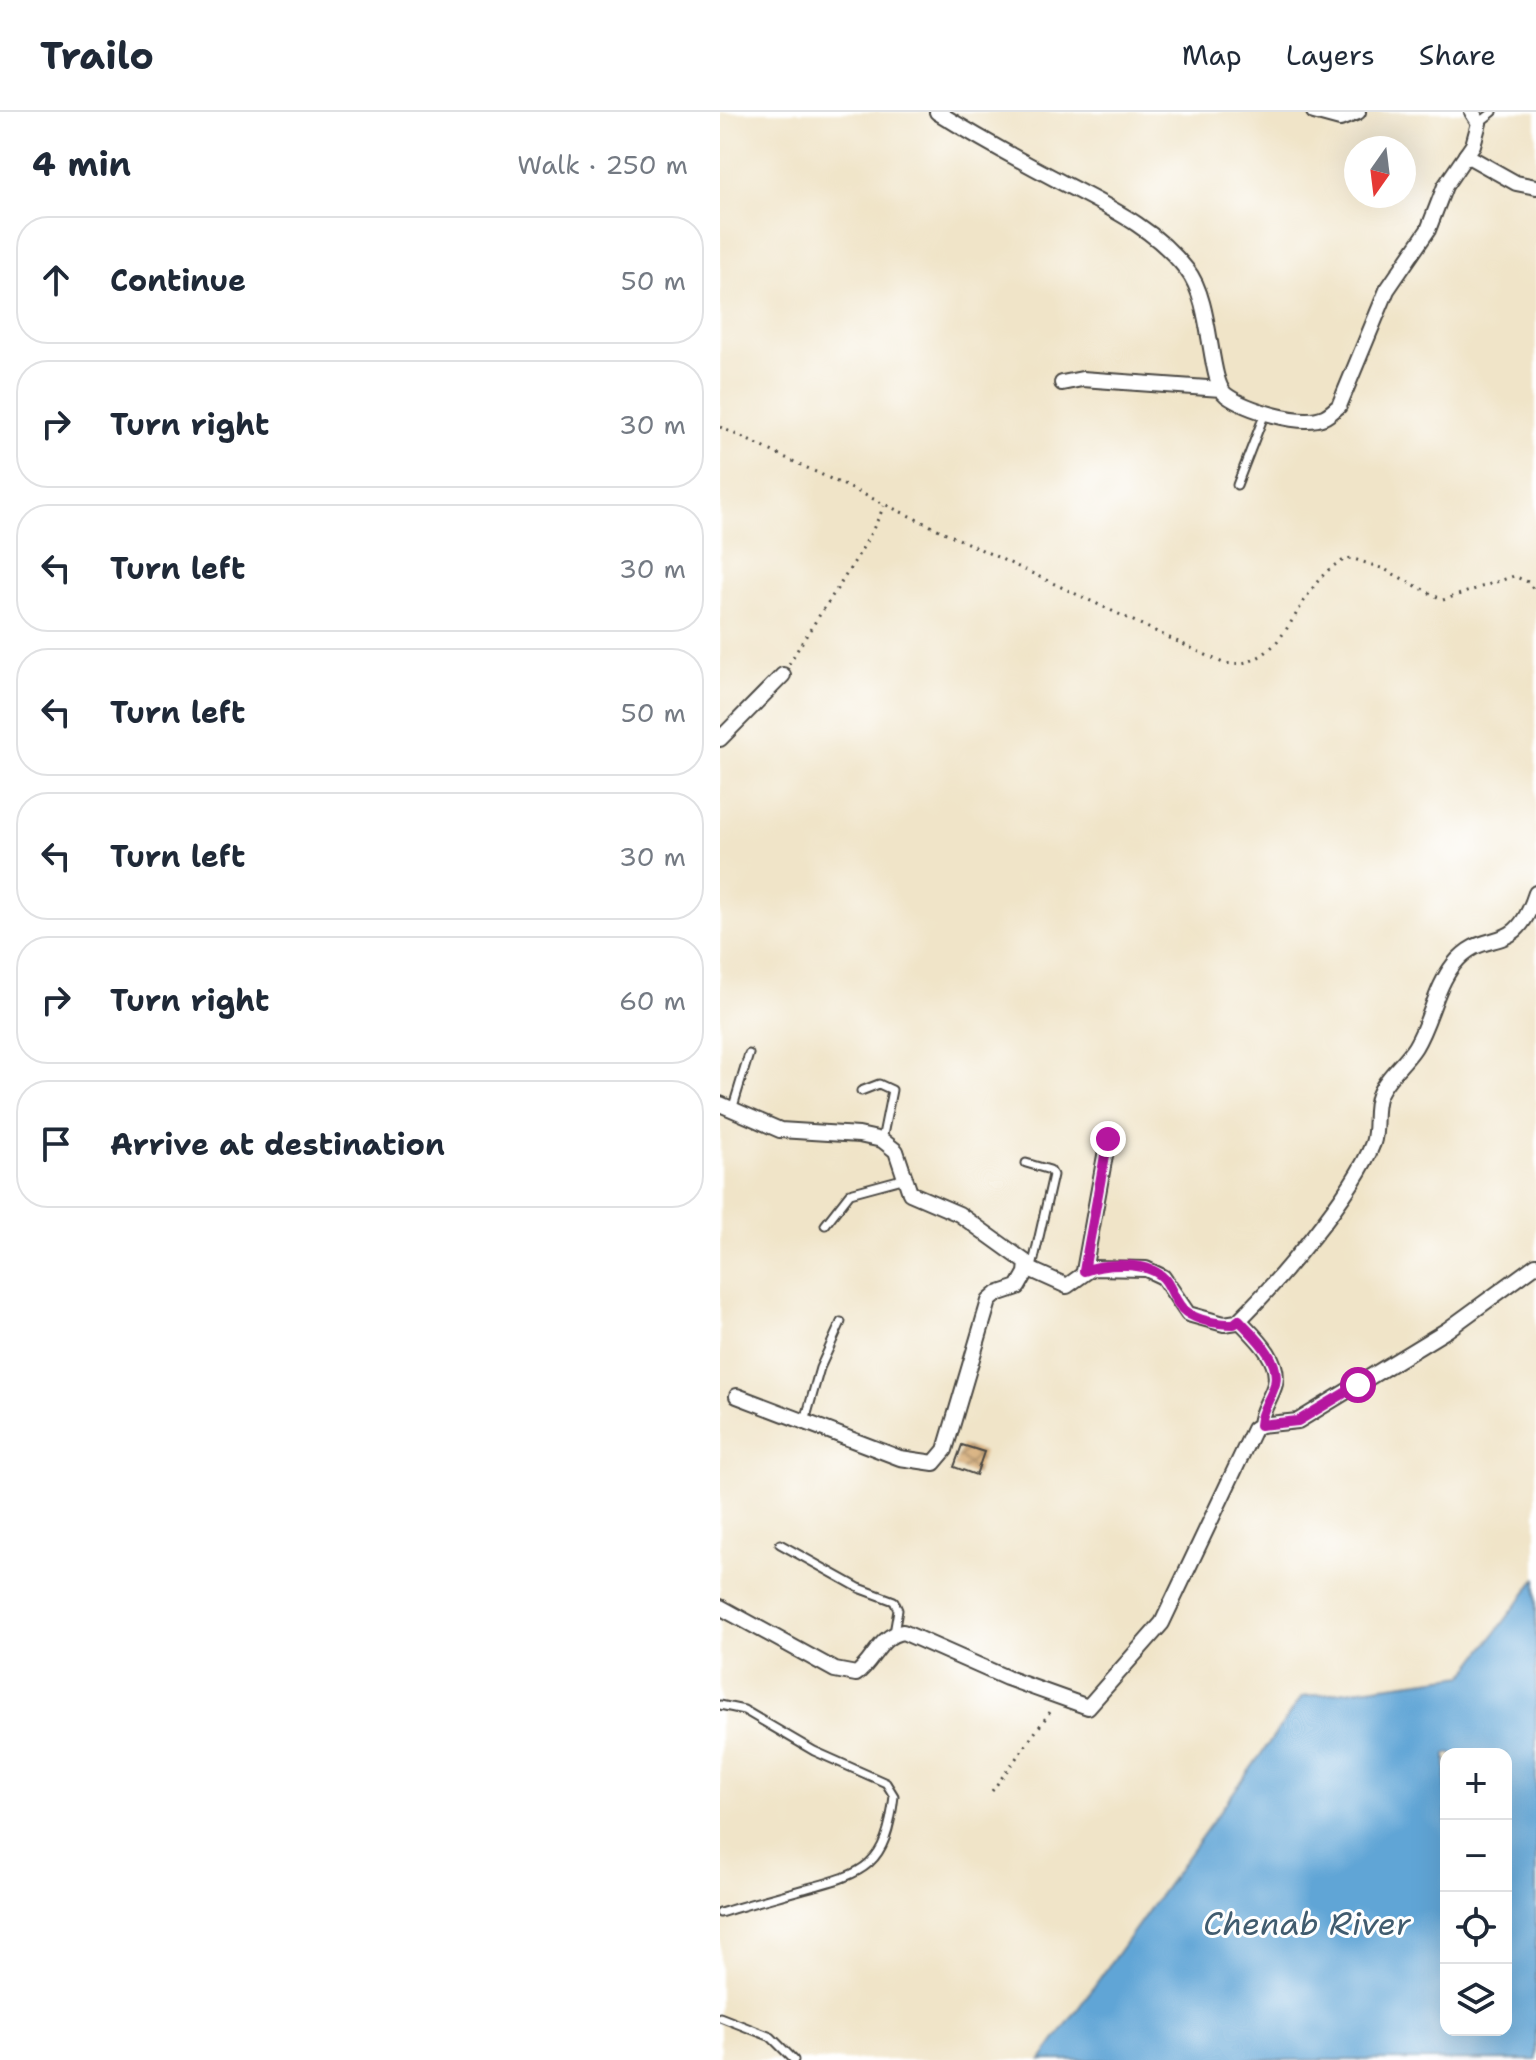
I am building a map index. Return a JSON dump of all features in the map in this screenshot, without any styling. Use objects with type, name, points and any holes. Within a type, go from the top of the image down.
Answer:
[{"type":"street","points":[[937,112],[984,142],[1121,211],[1175,256],[1196,283],[1204,304],[1211,335],[1214,377],[1221,389]]},
{"type":"street","points":[[1314,112],[1340,119],[1358,112]]},
{"type":"street","points":[[1062,383],[1082,379],[1221,389],[1265,413],[1312,419],[1324,417],[1339,406],[1387,290],[1428,230],[1445,186],[1479,132],[1476,118]]},
{"type":"street","points":[[1466,155],[1516,183],[1536,187]]},
{"type":"street","points":[[720,739],[783,675]]},
{"type":"street","points":[[726,1107],[780,1130],[859,1135],[882,1140],[896,1151],[902,1179],[910,1193],[959,1214],[1023,1259],[1029,1269],[1067,1286],[1084,1271],[1111,1266],[1146,1269],[1163,1277],[1188,1314],[1234,1324],[1327,1217],[1363,1162],[1376,1132],[1379,1094],[1414,1048],[1452,966],[1472,949],[1513,935],[1521,928],[1536,893]]},
{"type":"street","points":[[1084,1271],[1108,1139]]},
{"type":"street","points":[[1260,1425],[1298,1421],[1447,1330],[1536,1265]]},
{"type":"street","points":[[737,1396],[900,1458],[925,1464],[941,1459],[989,1301],[997,1294],[1018,1287],[1029,1269]]},
{"type":"street","points":[[720,1607],[835,1670],[851,1674],[865,1668],[879,1646],[894,1633],[923,1638],[1082,1707],[1095,1703],[1162,1623],[1247,1443],[1260,1425],[1275,1384],[1275,1372],[1268,1353],[1239,1320]]},
{"type":"lane","points":[[1476,118],[1493,112]]},
{"type":"lane","points":[[1237,485],[1265,413]]},
{"type":"lane","points":[[726,1107],[749,1054]]},
{"type":"lane","points":[[861,1091],[879,1084],[892,1090],[882,1140]]},
{"type":"lane","points":[[1026,1163],[1050,1170],[1053,1175],[1029,1269]]},
{"type":"lane","points":[[825,1225],[850,1193],[902,1179]]},
{"type":"lane","points":[[804,1423],[820,1368],[841,1322]]},
{"type":"lane","points":[[780,1544],[859,1588],[894,1601],[898,1610],[894,1633]]},
{"type":"lane","points":[[720,1705],[744,1710],[814,1751],[886,1783],[894,1796],[886,1835],[878,1853],[851,1878],[720,1913]]},
{"type":"lane","points":[[720,2017],[771,2037],[794,2060]]},
{"type":"path","points":[[720,427],[1194,651],[1242,665],[1259,658],[1282,635],[1316,584],[1345,560],[1360,560],[1384,569],[1443,600],[1514,576],[1528,582],[1536,593]]},
{"type":"path","points":[[783,675],[826,601],[866,546],[884,506]]},
{"type":"path","points":[[992,1791],[1060,1698]]},
{"type":"water","name":"Chenab River","points":[[1536,1579],[1536,2060],[1041,2060],[1302,1697],[1464,1675]]},
{"type":"building","points":[[962,1445],[984,1452],[976,1475],[954,1467]]},
{"type":"route","points":[[1108,1139],[1084,1271],[1111,1266],[1146,1269],[1163,1277],[1181,1308],[1188,1314],[1224,1324],[1234,1324],[1239,1320],[1268,1353],[1275,1372],[1275,1384],[1260,1425],[1279,1426],[1298,1421],[1358,1385]]}]
